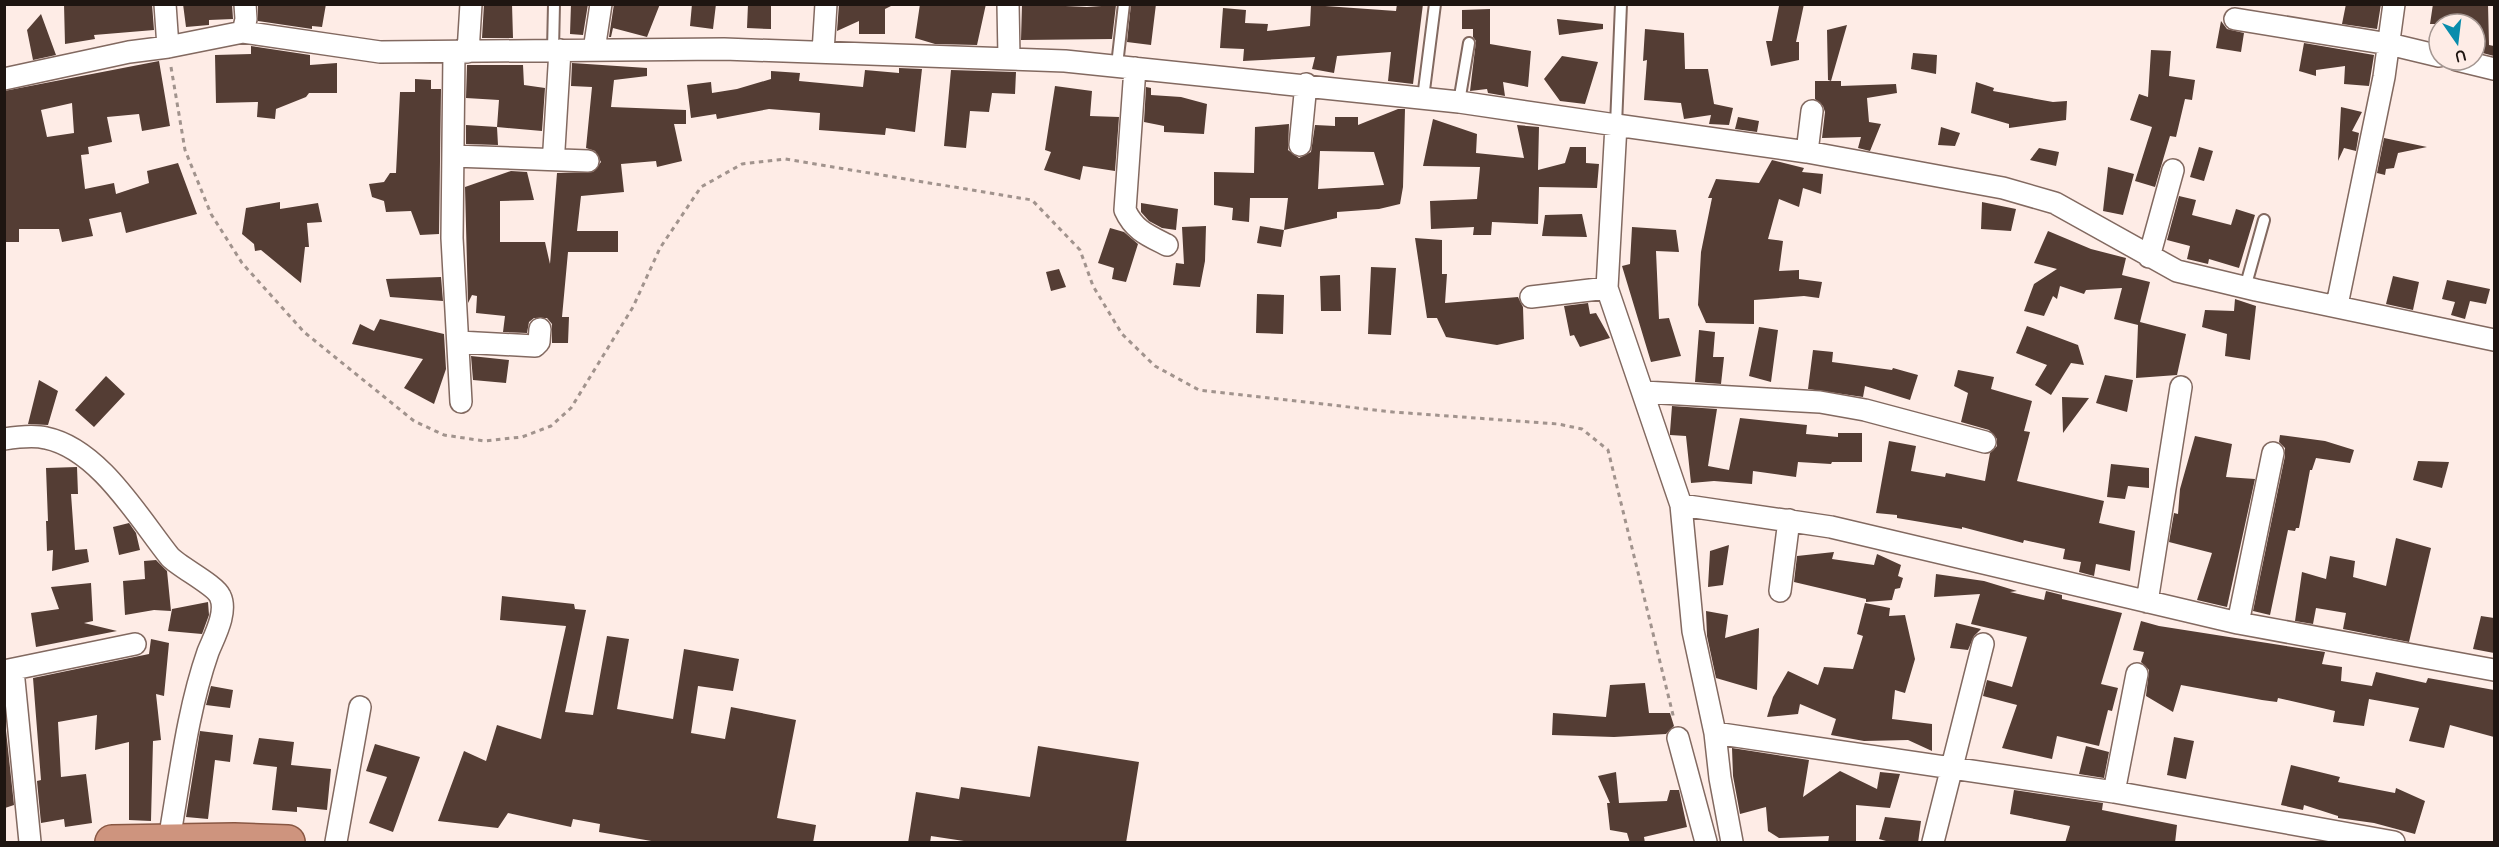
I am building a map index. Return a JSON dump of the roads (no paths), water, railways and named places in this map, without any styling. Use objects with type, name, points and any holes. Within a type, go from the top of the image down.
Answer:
[{"type":"highway","points":[[112,843],[169,840],[288,843]]},
{"type":"street","points":[[165,4],[170,47]]},
{"type":"street","points":[[243,32],[246,20],[245,4]]},
{"type":"street","points":[[461,402],[452,238],[453,156],[461,52],[471,4]]},
{"type":"street","points":[[594,50],[601,4]]},
{"type":"street","points":[[823,52],[826,4]]},
{"type":"street","points":[[1008,4],[1009,57]]},
{"type":"street","points":[[2337,305],[2389,44],[2394,4]]},
{"type":"street","points":[[2235,19],[2389,44],[2427,53]]},
{"type":"street","points":[[4,79],[129,52],[170,47],[243,32],[380,52],[724,49],[1009,57],[1306,84],[1460,102],[1807,152],[1861,164],[1959,178],[2055,203],[2177,271],[2245,288],[2337,305],[2494,340]]},
{"type":"street","points":[[554,149],[557,50]]},
{"type":"street","points":[[1126,67],[1125,210],[1131,223],[1140,232],[1167,245]]},
{"type":"street","points":[[1300,145],[1306,84]]},
{"type":"street","points":[[1807,152],[1812,111]]},
{"type":"street","points":[[1616,125],[1608,288],[1681,505],[1694,631],[1715,733],[1720,778],[1732,843]]},
{"type":"street","points":[[453,156],[588,161]]},
{"type":"street","points":[[2149,257],[2173,170]]},
{"type":"street","points":[[1531,297],[1608,288]]},
{"type":"street","points":[[459,342],[535,346],[539,342],[540,328]]},
{"type":"street","points":[[2147,602],[2181,387]]},
{"type":"street","points":[[1644,392],[1820,402],[1865,410],[1985,442]]},
{"type":"street","points":[[4,439],[45,437],[69,446],[98,466],[170,557],[183,570],[215,588],[221,597],[221,618],[198,680],[169,840]]},
{"type":"street","points":[[2238,623],[2273,453]]},
{"type":"street","points":[[1681,505],[1789,520],[1949,553],[2238,623],[2494,670]]},
{"type":"street","points":[[1780,591],[1789,520]]},
{"type":"street","points":[[30,843],[9,670],[135,644]]},
{"type":"street","points":[[1933,843],[1983,644]]},
{"type":"street","points":[[2114,792],[2137,674]]},
{"type":"street","points":[[336,843],[360,707]]},
{"type":"street","points":[[1715,733],[2114,792],[2381,841]]},
{"type":"street","points":[[1678,738],[1706,843]]},
{"type":"lane","points":[[554,4],[557,50]]},
{"type":"lane","points":[[1124,4],[1126,67]]},
{"type":"lane","points":[[1423,98],[1435,4]]},
{"type":"lane","points":[[1616,125],[1621,4]]},
{"type":"lane","points":[[1460,102],[1469,43]]},
{"type":"lane","points":[[2245,288],[2264,220]]}]
